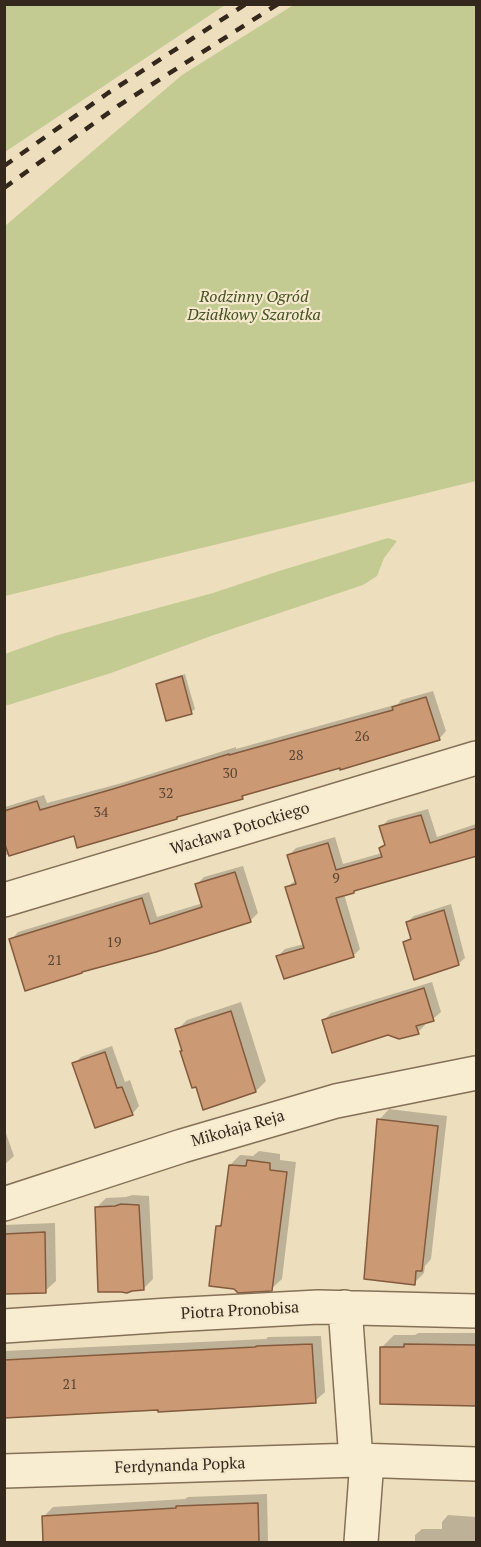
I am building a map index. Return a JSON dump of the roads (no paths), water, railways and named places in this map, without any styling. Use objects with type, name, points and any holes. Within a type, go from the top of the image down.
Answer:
[{"type":"street","name":"Wacława Potockiego","points":[[4,900],[477,758]]},
{"type":"street","name":"Mikołaja Reja","points":[[4,1204],[182,1146],[336,1101],[477,1073]]},
{"type":"street","name":"Piotra Pronobisa","points":[[4,1326],[318,1307],[477,1311]]},
{"type":"street","points":[[345,1307],[362,1460],[361,1542]]},
{"type":"street","name":"Ferdynanda Popka","points":[[4,1471],[362,1460],[477,1464]]},
{"type":"railway","points":[[4,166],[108,93],[246,4]]},
{"type":"railway","points":[[4,188],[118,106],[278,4]]},
{"type":"park label","name":"Rodzinny Ogród Działkowy Szarotka","points":[[254,306]]}]
